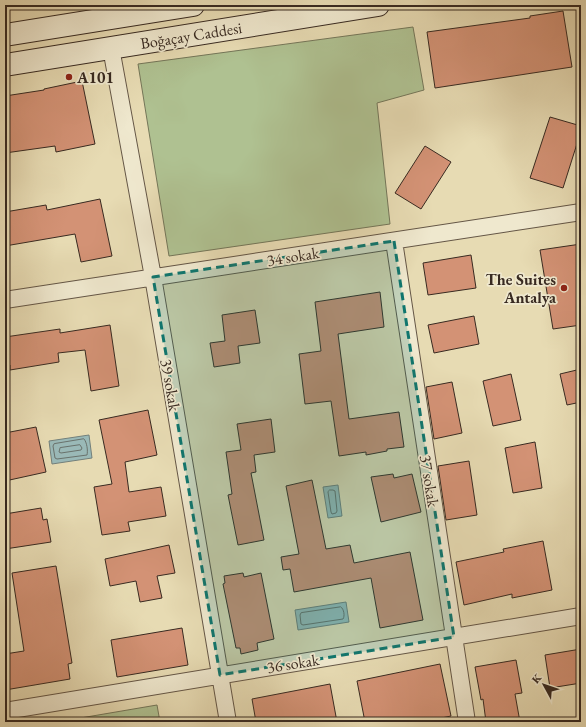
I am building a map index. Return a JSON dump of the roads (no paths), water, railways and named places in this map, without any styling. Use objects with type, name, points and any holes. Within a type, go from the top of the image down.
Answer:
[{"type":"main road","name":"Boğaçay Caddesi","points":[[5,35],[108,12],[193,5]]},
{"type":"main road","name":"Boğaçay Caddesi","points":[[5,65],[378,5]]},
{"type":"street","name":"39 sokak","points":[[111,48],[153,278],[228,722]]},
{"type":"street","name":"34 sokak","points":[[5,300],[581,212]]},
{"type":"street","name":"37 sokak","points":[[394,241],[467,722]]},
{"type":"street","name":"36 sokak","points":[[5,711],[581,616]]},
{"type":"water","points":[[89,435],[92,458],[52,464],[49,441]]},
{"type":"water","points":[[338,485],[342,516],[328,518],[323,487]]},
{"type":"water","points":[[346,602],[349,622],[298,630],[295,610]]},
{"type":"place","name":"A101","points":[[69,77]]},
{"type":"place","name":"The Suites Antalya","points":[[564,288]]}]
